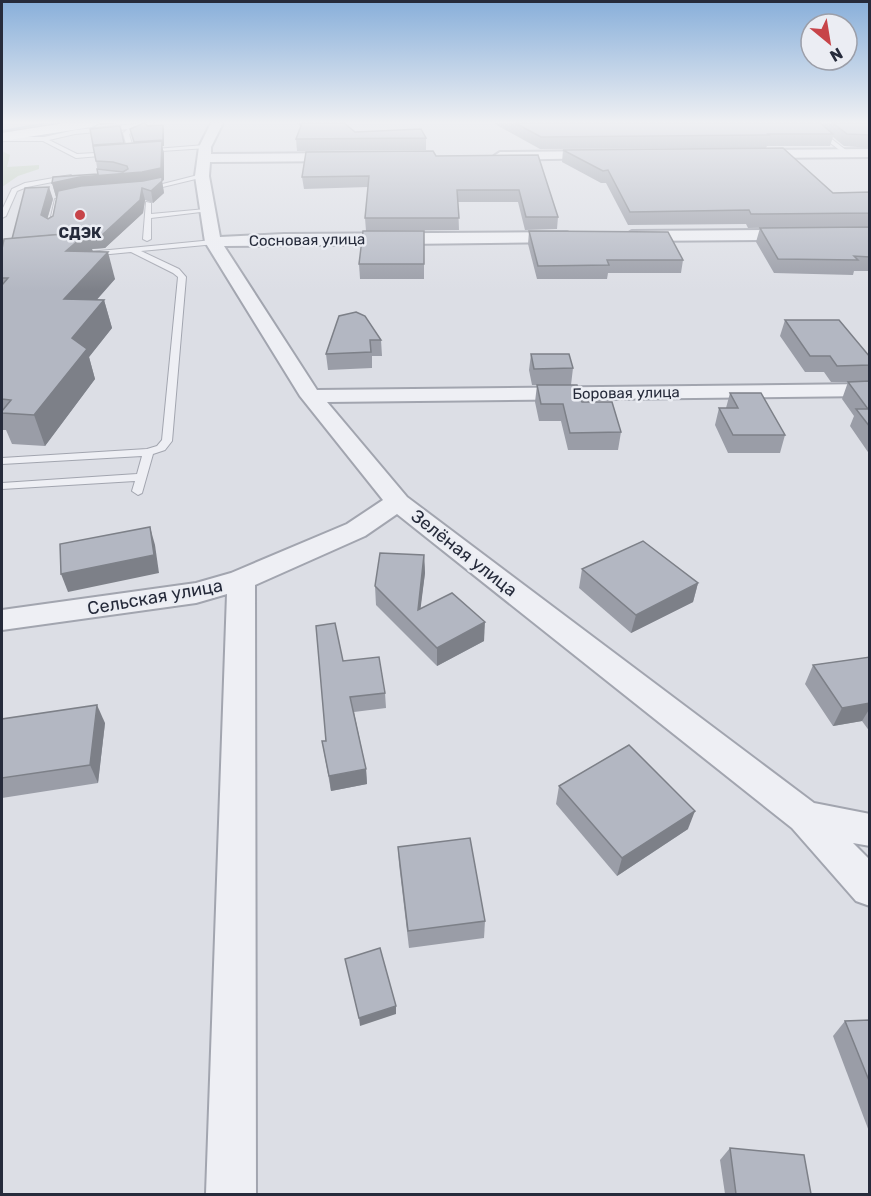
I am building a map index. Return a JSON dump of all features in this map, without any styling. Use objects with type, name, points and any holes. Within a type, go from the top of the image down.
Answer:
[{"type":"street","name":"Зелёная улица","points":[[204,179],[206,211],[213,242],[311,396],[398,502],[806,817],[870,888]]},
{"type":"street","points":[[619,236],[870,234]]},
{"type":"street","name":"Сосновая улица","points":[[213,242],[284,239],[583,237]]},
{"type":"street","name":"Боровая улица","points":[[311,396],[870,390]]},
{"type":"street","name":"Сельская улица","points":[[2,620],[196,593],[241,580],[356,530],[398,502]]},
{"type":"street","points":[[231,1194],[241,580]]},
{"type":"street","points":[[806,817],[870,830]]},
{"type":"lane","points":[[2,216],[14,190],[45,181],[65,179]]},
{"type":"lane","points":[[135,190],[168,185],[177,179]]},
{"type":"lane","points":[[51,228],[57,200],[84,194]]},
{"type":"lane","points":[[147,239],[148,203]]},
{"type":"lane","points":[[148,216],[206,211]]},
{"type":"lane","points":[[76,255],[213,242]]},
{"type":"lane","points":[[2,461],[148,452],[161,448],[167,441],[182,277],[177,271],[134,251]]},
{"type":"lane","points":[[138,491],[148,452]]},
{"type":"lane","points":[[2,486],[142,477]]},
{"type":"green space","points":[[2,179],[14,179],[2,187]]},
{"type":"building","points":[[53,179],[72,179],[52,183]]},
{"type":"building","points":[[162,179],[151,191],[142,188],[140,200],[102,235],[89,236],[88,232],[12,239],[25,188],[49,187],[41,215],[48,219],[53,216],[58,191],[81,186]]},
{"type":"building","points":[[369,179],[546,179],[558,217],[526,217],[519,190],[457,190],[459,218],[365,218]]},
{"type":"building","points":[[613,179],[817,179],[833,193],[870,192],[870,213],[751,214],[749,210],[630,212]]},
{"type":"building","points":[[870,227],[870,257],[854,256],[858,260],[778,259],[760,228]]},
{"type":"building","points":[[363,231],[424,231],[424,264],[359,264]]},
{"type":"building","points":[[529,231],[668,232],[683,260],[607,260],[609,265],[538,266]]},
{"type":"building","points":[[88,232],[66,251],[108,252],[64,299],[104,300],[72,338],[87,349],[34,415],[2,413],[11,400],[2,399],[2,285],[8,278],[2,278],[4,239]]},
{"type":"building","points":[[356,312],[365,316],[381,340],[370,340],[371,352],[326,354],[339,316]]},
{"type":"building","points":[[785,320],[839,320],[870,357],[870,365],[837,366],[830,356],[810,356]]},
{"type":"building","points":[[531,354],[569,354],[573,368],[534,369]]},
{"type":"building","points":[[870,381],[870,427],[856,409],[868,409],[848,382]]},
{"type":"building","points":[[537,385],[577,385],[582,402],[612,402],[621,432],[570,433],[563,404],[541,404]]},
{"type":"building","points":[[730,393],[761,393],[785,435],[733,435],[719,408],[738,408]]},
{"type":"building","points":[[150,527],[154,555],[61,574],[60,544]]},
{"type":"building","points":[[643,541],[698,583],[636,615],[582,569]]},
{"type":"building","points":[[380,553],[424,555],[418,610],[452,593],[485,622],[437,648],[375,586]]},
{"type":"building","points":[[335,623],[343,661],[379,657],[385,693],[350,697],[366,769],[329,776],[322,741],[326,741],[316,626]]},
{"type":"building","points":[[870,657],[870,703],[842,708],[813,665]]},
{"type":"building","points":[[97,705],[90,765],[2,778],[2,719]]},
{"type":"building","points":[[629,745],[695,811],[622,858],[559,786]]},
{"type":"building","points":[[470,838],[485,921],[408,931],[398,847]]},
{"type":"building","points":[[380,948],[396,1006],[359,1018],[345,959]]},
{"type":"building","points":[[870,1020],[870,1083],[845,1021]]},
{"type":"building","points":[[730,1148],[804,1155],[811,1194],[736,1194]]},
{"type":"place","name":"СДЭК","points":[[80,215]]}]
